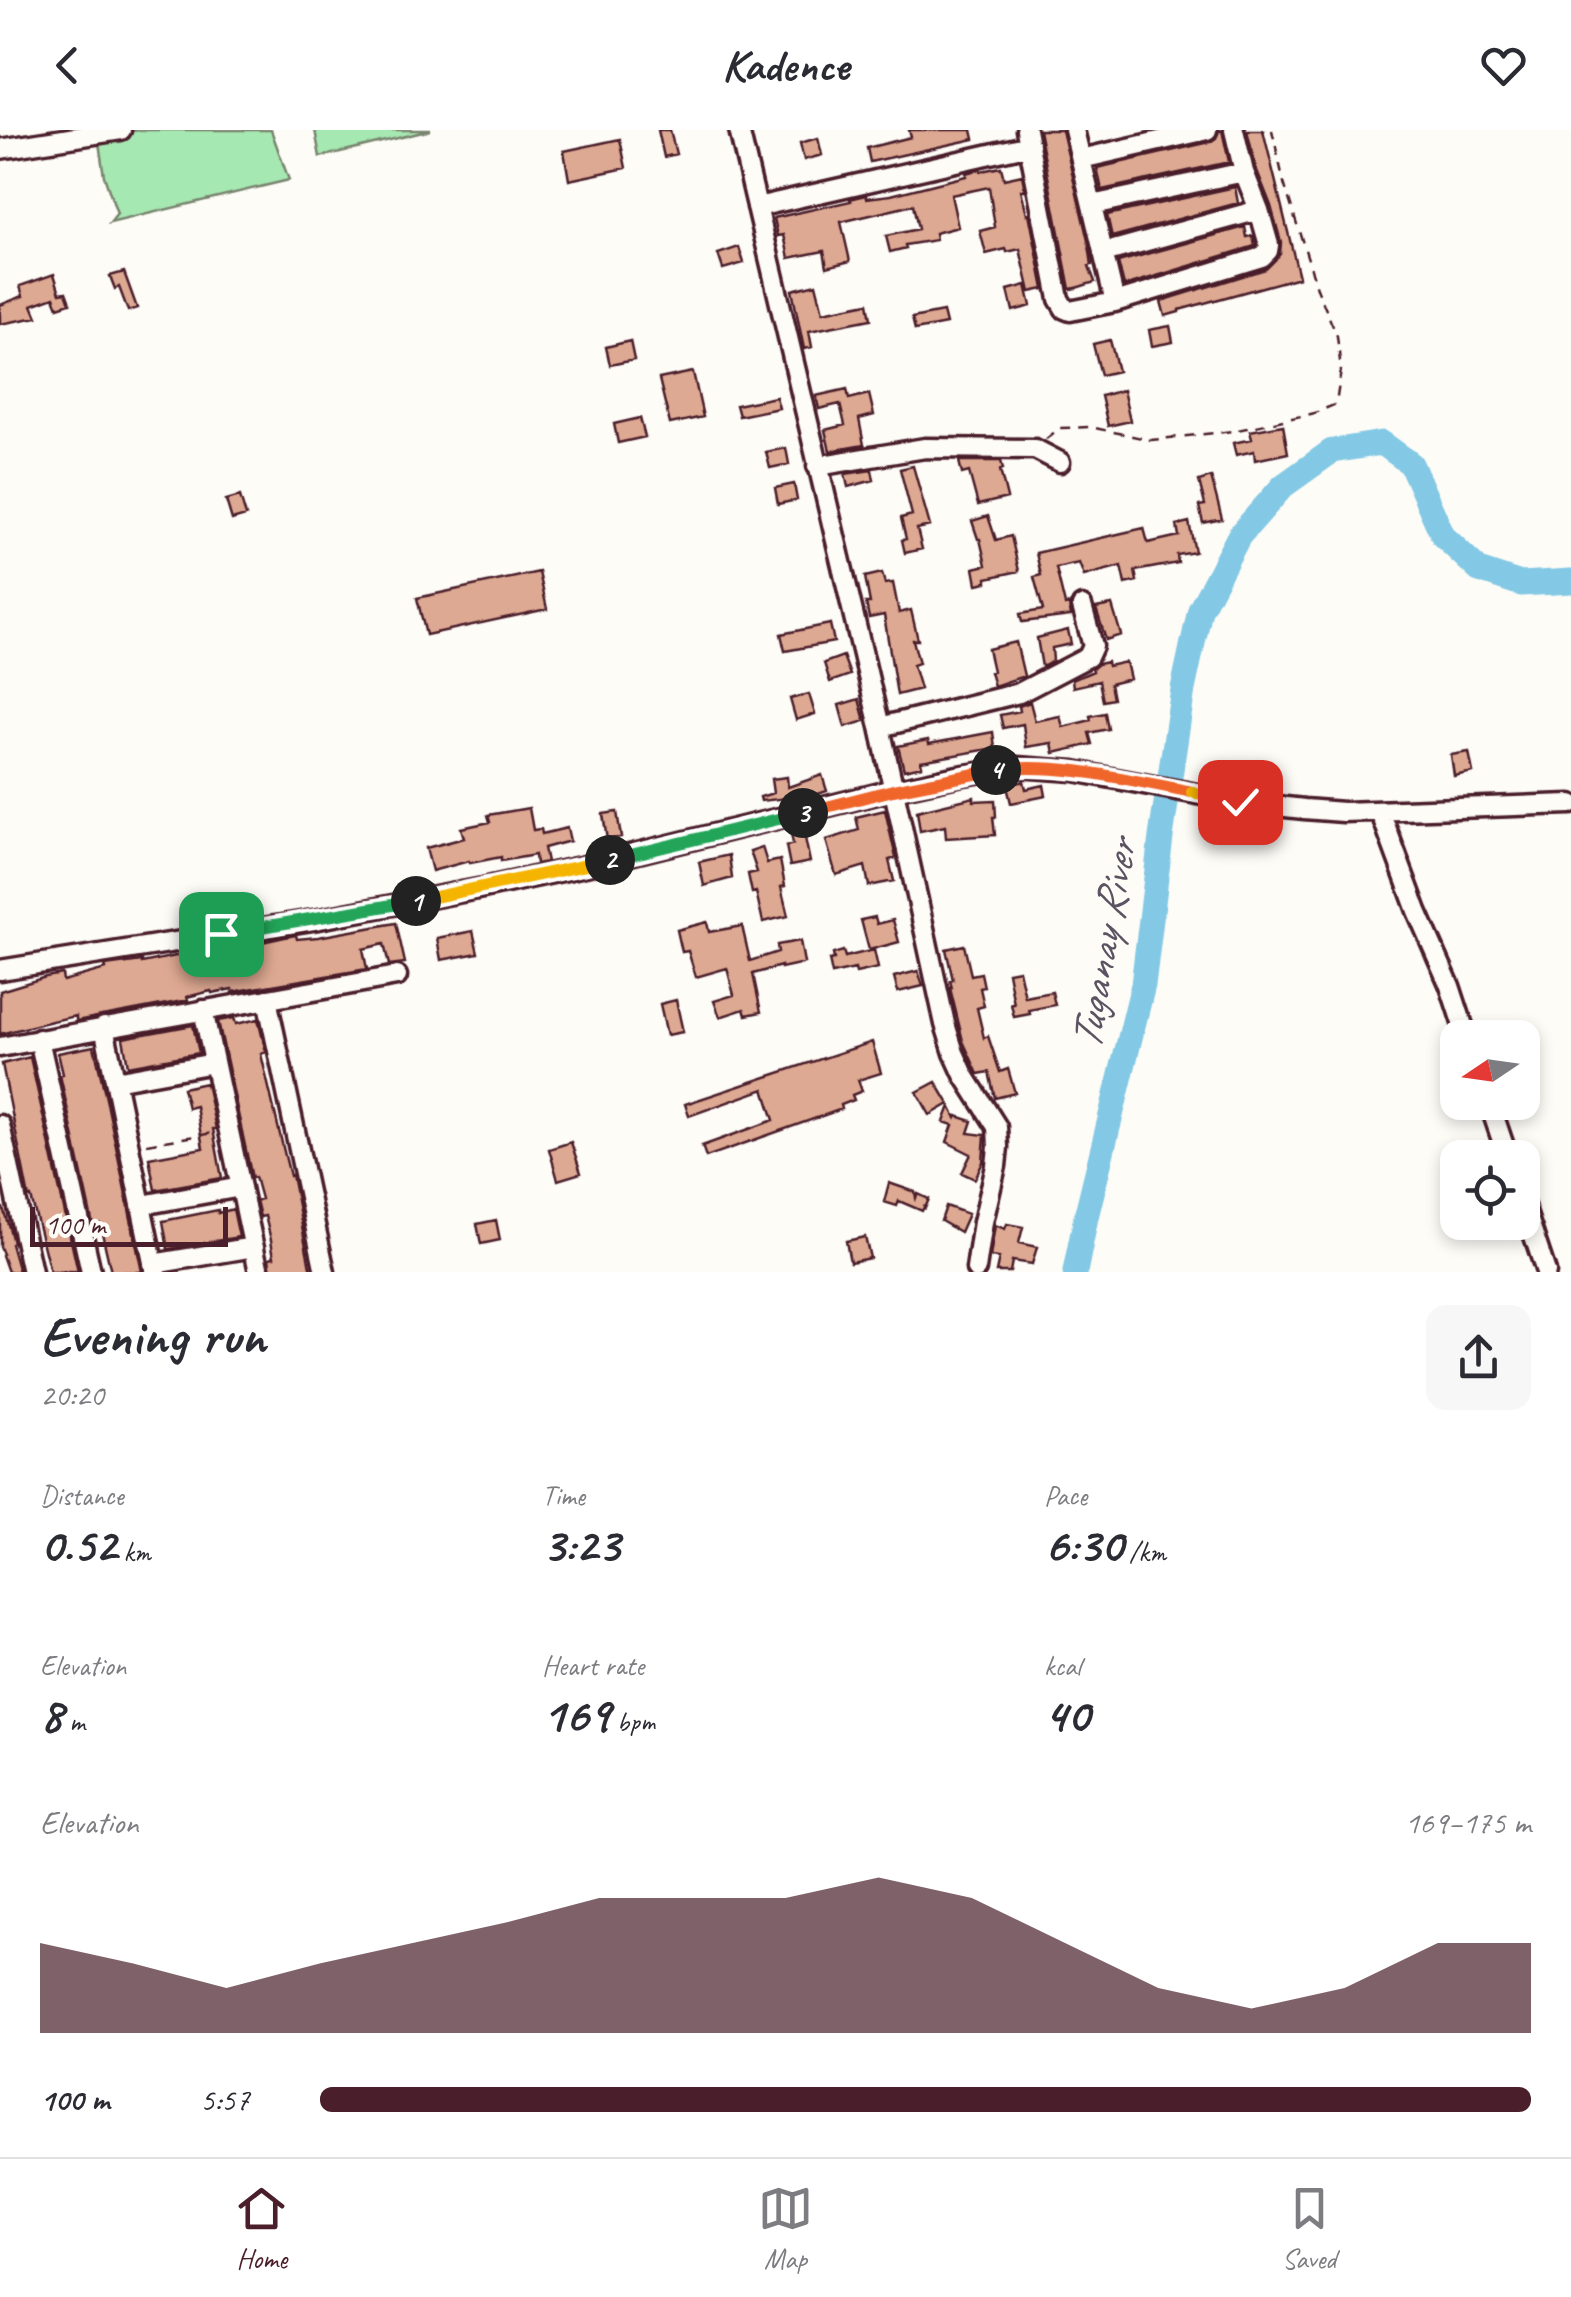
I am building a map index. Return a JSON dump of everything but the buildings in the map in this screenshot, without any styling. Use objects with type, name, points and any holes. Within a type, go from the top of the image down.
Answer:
[{"type":"street","points":[[0,149],[121,130]]},
{"type":"street","points":[[739,130],[949,1038],[964,1075],[996,1127],[996,1166],[976,1270]]},
{"type":"street","points":[[1074,130],[1115,302]]},
{"type":"street","points":[[1081,158],[1160,135],[1206,130]]},
{"type":"street","points":[[757,207],[1028,137],[1062,305],[1065,310],[1076,311],[1262,258],[1268,244],[1234,130]]},
{"type":"street","points":[[1092,205],[1244,172]]},
{"type":"street","points":[[1104,253],[1259,210]]},
{"type":"street","points":[[817,466],[925,448],[1034,449],[1060,462]]},
{"type":"street","points":[[880,727],[1018,693],[1088,658],[1092,646],[1082,606]]},
{"type":"street","points":[[0,970],[319,919],[483,888],[893,790],[1017,768],[1074,771],[1273,807],[1343,812],[1571,804]]},
{"type":"street","points":[[1380,811],[1460,1020]]},
{"type":"street","points":[[0,1047],[398,976]]},
{"type":"street","points":[[267,999],[325,1272]]},
{"type":"street","points":[[203,1010],[259,1272]]},
{"type":"street","points":[[104,1026],[154,1268],[254,1247]]},
{"type":"street","points":[[39,1039],[91,1272]]},
{"type":"street","points":[[115,1081],[214,1063]]},
{"type":"street","points":[[0,1126],[8,1196],[32,1272]]},
{"type":"street","points":[[142,1205],[241,1187]]},
{"type":"street","points":[[1535,1240],[1546,1272]]},
{"type":"path","points":[[1034,449],[1060,428],[1090,427],[1151,440],[1233,431],[1315,413],[1336,404],[1341,370],[1337,336],[1318,290],[1272,130]]},
{"type":"path","points":[[130,1147],[228,1130]]},
{"type":"green space","points":[[140,130],[271,130],[289,180],[110,223],[117,214],[104,176],[98,136]]},
{"type":"green space","points":[[315,130],[431,130],[320,157]]},
{"type":"waterway","name":"Tuganay River","points":[[1075,1272],[1143,985],[1183,689],[1200,610],[1239,536],[1283,486],[1332,451],[1382,443],[1411,464],[1443,536],[1479,570],[1521,584],[1571,581]]},
{"type":"route","points":[[221,934],[483,888],[988,771],[1074,771],[1240,802]]}]
